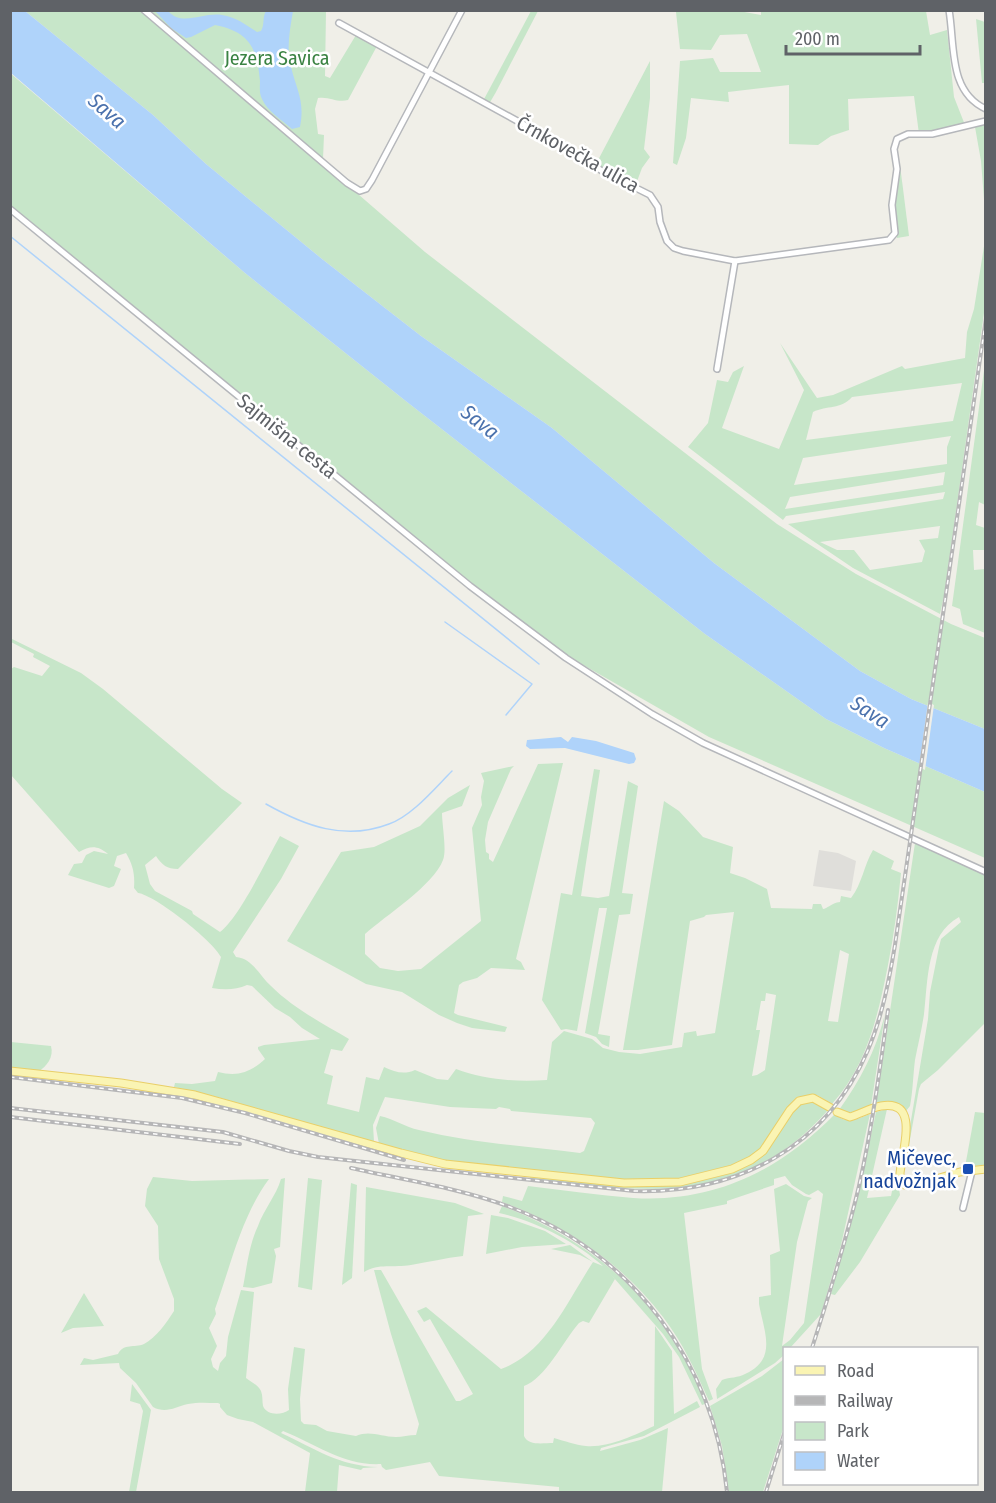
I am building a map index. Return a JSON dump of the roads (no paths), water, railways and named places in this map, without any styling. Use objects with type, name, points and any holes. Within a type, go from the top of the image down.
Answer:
[{"type":"main road","points":[[10,1071],[121,1083],[195,1095],[445,1164],[624,1183],[680,1182],[732,1169],[763,1151],[790,1110],[799,1101],[813,1098],[850,1117],[879,1107],[894,1107],[906,1119],[907,1128],[900,1174],[901,1182],[907,1185],[986,1169]]},
{"type":"street","points":[[144,10],[357,190],[363,191],[369,186],[462,10]]},
{"type":"street","points":[[949,10],[960,83],[973,102],[986,109]]},
{"type":"street","name":"Črnkovečka ulica","points":[[339,23],[570,150],[602,171],[646,191],[656,204],[664,235],[674,248],[735,261],[889,240],[896,233],[892,205],[897,169],[894,149],[897,139],[908,134],[932,134],[986,120]]},
{"type":"street","name":"Sajmišna cesta","points":[[10,209],[470,586],[566,658],[652,714],[703,743],[986,872]]},
{"type":"street","points":[[717,369],[735,261]]},
{"type":"street","points":[[963,1208],[972,1171]]},
{"type":"water","name":"Sava","points":[[11,11],[25,11],[153,115],[206,164],[322,259],[421,336],[552,428],[714,563],[860,671],[911,699],[985,729],[985,792],[884,748],[826,719],[705,634],[245,273],[11,73]]},
{"type":"water","points":[[155,11],[168,11],[174,16],[186,19],[215,15],[227,16],[257,32],[261,31],[266,11],[293,11],[289,53],[300,96],[300,127],[292,129],[265,104],[260,94],[257,59],[250,43],[244,37],[227,28],[215,25],[186,38],[171,28]]},
{"type":"water","points":[[561,737],[568,742],[572,737],[596,741],[634,753],[636,759],[634,763],[629,764],[565,748],[530,749],[526,746],[527,740]]},
{"type":"waterway","points":[[10,236],[539,664]]},
{"type":"waterway","points":[[445,622],[532,684],[506,715]]},
{"type":"waterway","points":[[266,804],[295,819],[326,829],[341,831],[373,829],[406,815],[452,771]]},
{"type":"railway","points":[[10,1108],[223,1132],[318,1157],[634,1191],[672,1190],[708,1184],[742,1174],[774,1158],[803,1138],[828,1114],[850,1084],[873,1037],[888,985],[986,318]]},
{"type":"railway","points":[[812,1347],[859,1186],[872,1120],[888,1010]]},
{"type":"railway","points":[[10,1077],[182,1098],[245,1113],[404,1160]]},
{"type":"railway","points":[[10,1117],[240,1144]]},
{"type":"railway","points":[[351,1168],[452,1189],[510,1207],[554,1227],[594,1253],[629,1283],[660,1318],[685,1357],[705,1400],[719,1445],[727,1492]]},
{"type":"railway","points":[[766,1492],[783,1437]]},
{"type":"place","name":"Mičevec, nadvožnjak","points":[[968,1169]]},
{"type":"park label","name":"Jezera Savica","points":[[277,58]]}]
